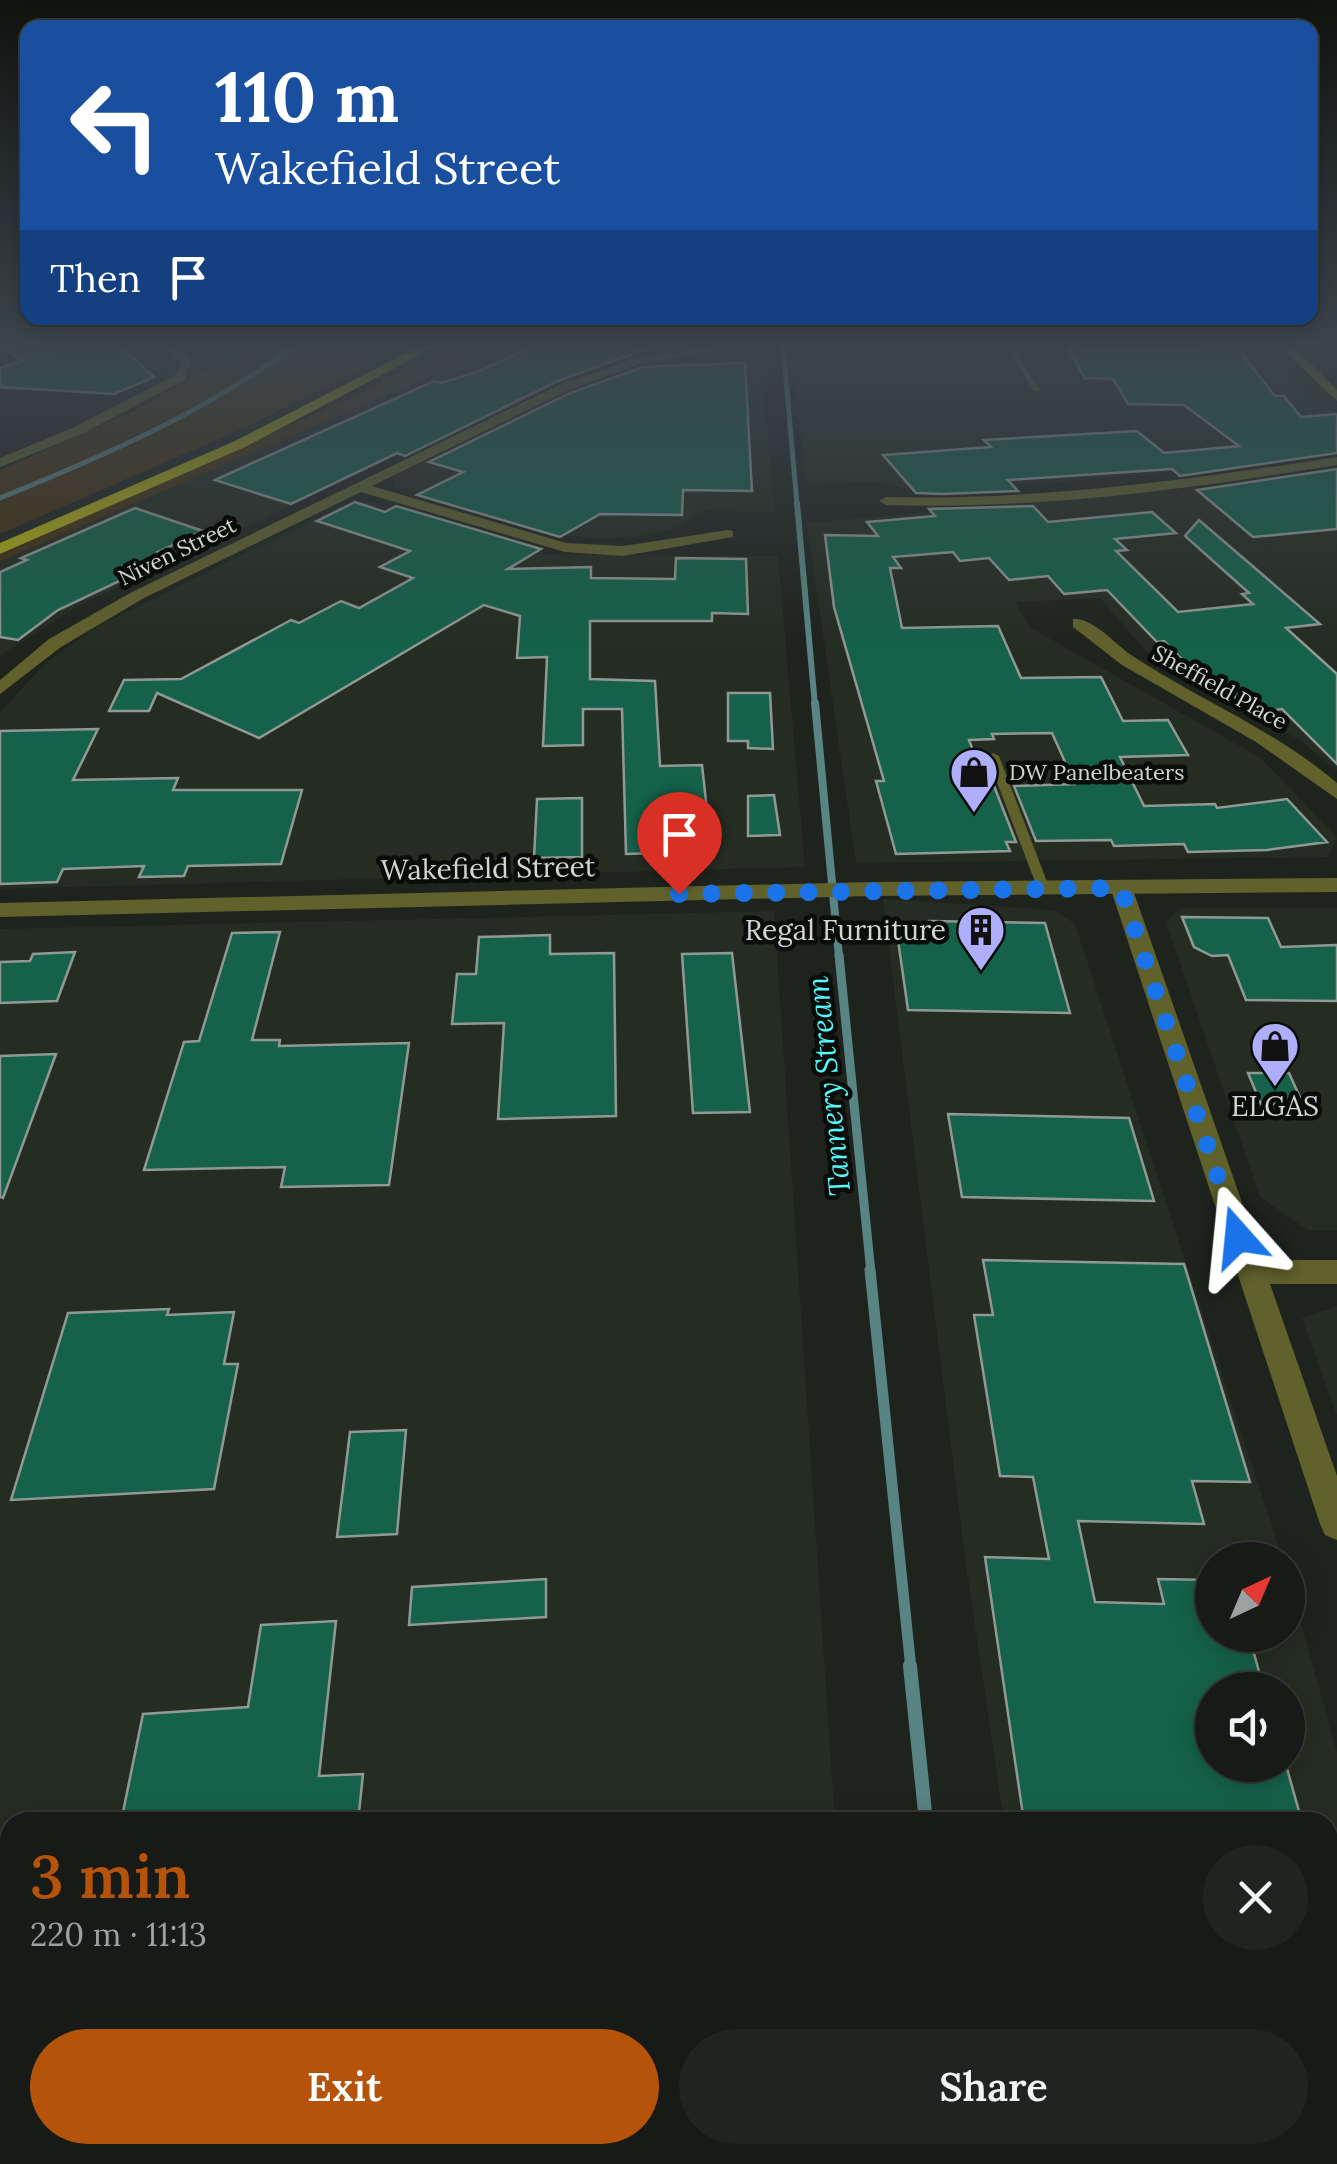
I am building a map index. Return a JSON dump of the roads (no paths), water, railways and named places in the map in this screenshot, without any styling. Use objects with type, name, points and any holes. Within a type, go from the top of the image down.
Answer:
[{"type":"highway","points":[[0,546],[222,445]]},
{"type":"highway","points":[[0,546],[238,445]]},
{"type":"street","points":[[0,463],[41,445]]},
{"type":"street","name":"Niven Street","points":[[0,689],[55,644],[122,603],[447,445]]},
{"type":"street","points":[[886,501],[976,501],[1231,478],[1337,461]]},
{"type":"street","points":[[359,487],[565,547],[623,551],[728,534]]},
{"type":"street","name":"Sheffield Place","points":[[1080,623],[1128,661],[1273,741],[1305,763],[1337,793]]},
{"type":"street","name":"Wakefield Street","points":[[0,910],[860,889],[1337,885]]},
{"type":"street","points":[[1121,888],[1337,1524]]},
{"type":"street","points":[[1250,1272],[1337,1272]]},
{"type":"lane","points":[[993,756],[1043,887]]},
{"type":"waterway","points":[[0,498],[122,445]]},
{"type":"waterway","name":"Tannery Stream","points":[[792,445],[797,505]]},
{"type":"waterway","name":"Tannery Stream","points":[[797,503],[815,706]]},
{"type":"waterway","name":"Tannery Stream","points":[[815,703],[839,957]]},
{"type":"waterway","name":"Tannery Stream","points":[[839,955],[871,1273]]},
{"type":"waterway","name":"Tannery Stream","points":[[870,1270],[911,1669]]},
{"type":"waterway","name":"Tannery Stream","points":[[910,1666],[925,1812]]},
{"type":"place","name":"DW Panelbeaters","points":[[974,814]]},
{"type":"place","name":"Regal Furniture","points":[[981,972]]},
{"type":"place","name":"ELGAS","points":[[1275,1088]]}]
